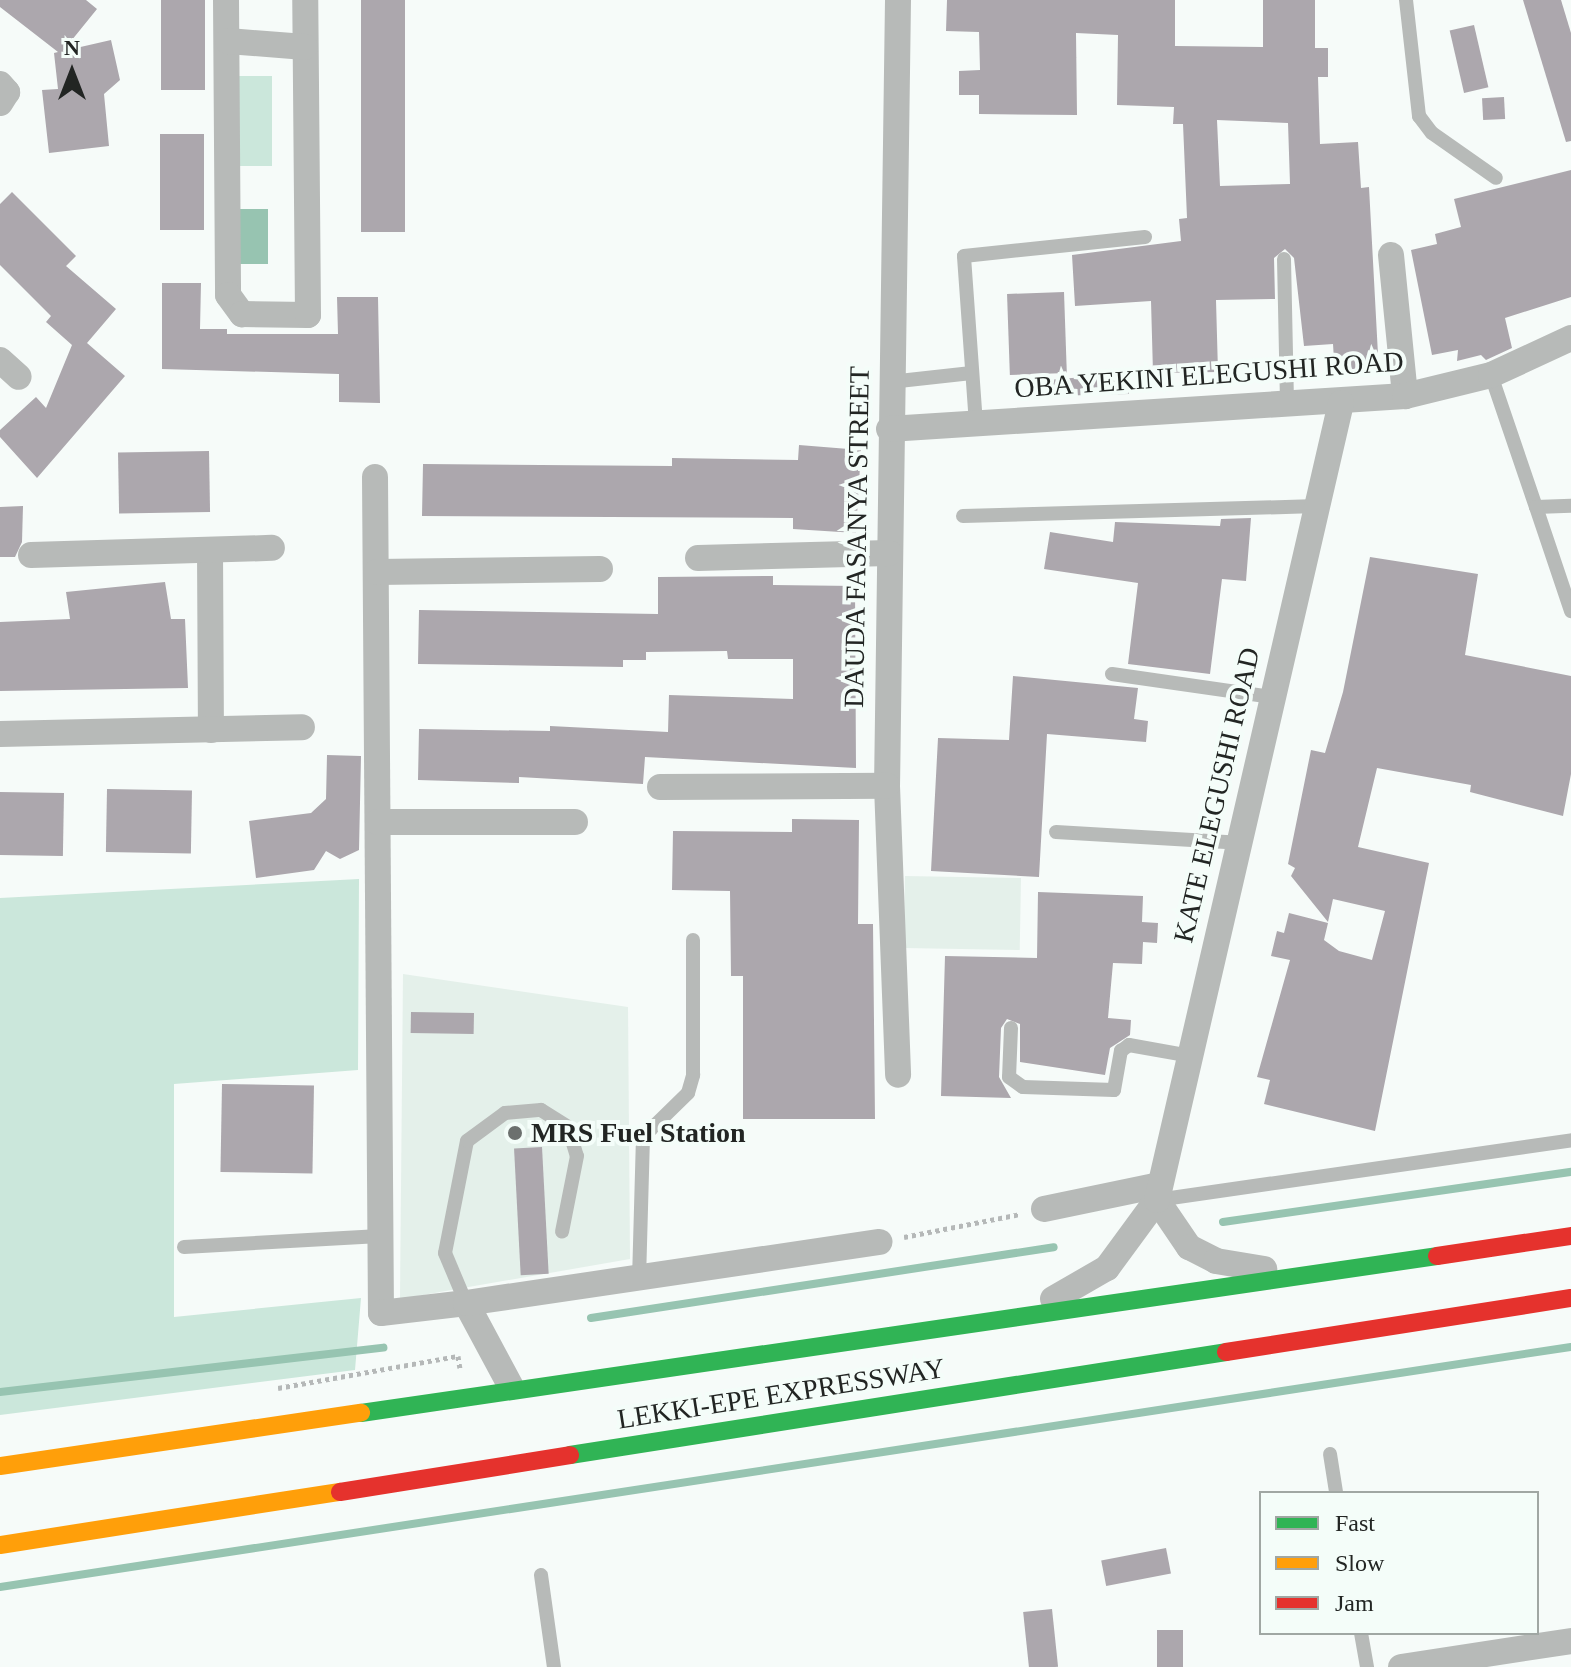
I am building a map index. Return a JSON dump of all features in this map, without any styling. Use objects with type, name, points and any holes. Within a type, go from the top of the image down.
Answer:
[{"type":"highway","name":"LEKKI-EPE EXPRESSWAY","points":[[0,1466],[511,1387],[1571,1236]]},
{"type":"highway","name":"LEKKI-EPE EXPRESSWAY","points":[[0,1545],[1571,1298]]},
{"type":"highway","points":[[0,1484],[100,1470],[165,1441]]},
{"type":"street","points":[[226,0],[228,295],[242,314],[308,315],[305,0]]},
{"type":"street","name":"DAUDA FASANYA STREET","points":[[898,0],[889,429],[887,786],[898,1075]]},
{"type":"street","points":[[228,41],[305,47]]},
{"type":"street","points":[[0,84],[7,92],[0,103]]},
{"type":"street","points":[[1391,255],[1405,396]]},
{"type":"street","name":"OBA YEKINI ELEGUSHI ROAD","points":[[889,429],[1287,407],[1405,396],[1491,375],[1571,338]]},
{"type":"street","name":"KATE ELEGUSHI ROAD","points":[[1012,1315],[1075,1291],[1107,1268],[1158,1193],[1341,403]]},
{"type":"street","points":[[375,477],[381,1313],[639,1280],[880,1242]]},
{"type":"street","points":[[31,555],[272,548]]},
{"type":"street","points":[[210,550],[211,730]]},
{"type":"street","points":[[698,558],[889,553]]},
{"type":"street","points":[[377,572],[600,569]]},
{"type":"street","points":[[0,734],[302,727]]},
{"type":"street","points":[[660,787],[887,786]]},
{"type":"street","points":[[378,822],[575,822]]},
{"type":"street","points":[[1044,1209],[1158,1193],[1189,1247],[1216,1261],[1305,1272]]},
{"type":"street","points":[[466,1303],[511,1387]]},
{"type":"street","points":[[1401,1667],[1571,1641]]},
{"type":"lane","points":[[1406,0],[1419,116],[1432,133],[1496,178]]},
{"type":"lane","points":[[976,424],[964,256],[1145,237]]},
{"type":"lane","points":[[1284,259],[1287,407]]},
{"type":"lane","points":[[890,382],[972,373]]},
{"type":"lane","points":[[1491,375],[1571,611]]},
{"type":"lane","points":[[963,516],[1317,506]]},
{"type":"lane","points":[[1536,507],[1571,506]]},
{"type":"lane","points":[[1112,674],[1272,697]]},
{"type":"lane","points":[[1056,832],[1239,843]]},
{"type":"lane","points":[[639,1280],[643,1137],[688,1093],[693,1075],[693,940]]},
{"type":"lane","points":[[1011,1028],[1009,1077],[1023,1087],[1114,1090],[1121,1051],[1129,1045],[1190,1056]]},
{"type":"lane","points":[[466,1303],[445,1253],[467,1141],[505,1113],[541,1110],[568,1127],[577,1156],[562,1232]]},
{"type":"lane","points":[[1158,1193],[1571,1140]]},
{"type":"lane","points":[[184,1247],[380,1236]]},
{"type":"lane","points":[[1330,1454],[1336,1491]]},
{"type":"lane","points":[[541,1575],[554,1667]]},
{"type":"lane","points":[[1361,1635],[1367,1667]]},
{"type":"path","points":[[880,1242],[1044,1209]]},
{"type":"path","points":[[270,1389],[458,1356]]},
{"type":"shaded area","points":[[227,76],[272,76],[272,166],[227,166]]},
{"type":"shaded area","points":[[237,209],[268,209],[268,264],[237,264]]},
{"type":"shaded area","points":[[905,876],[1021,878],[1020,950],[904,948]]},
{"type":"shaded area","points":[[359,879],[358,1070],[174,1084],[174,1317],[361,1298],[355,1370],[0,1415],[0,898]]},
{"type":"shaded area","name":"MRS Fuel Station","points":[[403,974],[628,1007],[630,1259],[400,1299]]},
{"type":"building","points":[[0,0],[86,0],[97,9],[63,51],[111,40],[120,80],[104,94],[109,146],[49,153],[42,90],[58,89],[54,53],[58,52],[0,7]]},
{"type":"building","points":[[161,0],[205,0],[205,90],[161,90]]},
{"type":"building","points":[[361,0],[405,0],[405,232],[361,232]]},
{"type":"building","points":[[947,0],[1175,0],[1175,46],[1263,47],[1263,0],[1315,0],[1315,48],[1328,48],[1328,77],[1318,77],[1320,144],[1358,142],[1361,188],[1369,187],[1379,373],[1335,376],[1333,344],[1304,346],[1294,258],[1285,249],[1274,258],[1275,299],[1216,300],[1218,372],[1153,373],[1151,301],[1075,306],[1072,255],[1181,241],[1179,219],[1187,218],[1183,124],[1173,124],[1174,107],[1117,105],[1118,35],[1076,33],[1077,115],[979,114],[979,95],[959,95],[959,71],[980,70],[979,32],[946,31]],"holes":[[[1217,120],[1288,123],[1290,184],[1220,186]]]},
{"type":"building","points":[[1523,0],[1561,0],[1571,33],[1571,141],[1566,142]]},
{"type":"building","points":[[1474,25],[1488,87],[1464,93],[1450,31]]},
{"type":"building","points":[[1504,97],[1505,119],[1483,120],[1482,98]]},
{"type":"building","points":[[160,134],[204,134],[204,230],[160,230]]},
{"type":"building","points":[[1571,170],[1571,297],[1505,318],[1512,348],[1486,360],[1481,355],[1457,361],[1458,350],[1432,355],[1411,250],[1437,244],[1435,234],[1461,227],[1454,199]]},
{"type":"building","points":[[12,192],[76,256],[66,266],[116,309],[87,343],[125,376],[37,478],[0,437],[0,430],[36,397],[46,408],[72,345],[46,322],[51,316],[0,265],[0,204]]},
{"type":"building","points":[[162,283],[201,283],[200,329],[227,329],[227,334],[338,334],[337,297],[378,297],[380,403],[339,402],[339,374],[162,369]]},
{"type":"building","points":[[1064,292],[1067,373],[1010,375],[1007,294]]},
{"type":"building","points":[[1129,373],[1129,394],[1050,396],[1049,380]]},
{"type":"building","points":[[799,445],[861,450],[856,533],[793,529],[793,518],[422,516],[423,464],[672,466],[672,458],[798,460]]},
{"type":"building","points":[[209,451],[210,512],[119,514],[118,453]]},
{"type":"building","points":[[23,506],[22,542],[15,557],[0,557],[0,507]]},
{"type":"building","points":[[1251,518],[1246,581],[1222,579],[1210,674],[1128,664],[1138,583],[1044,569],[1050,532],[1113,542],[1115,522],[1220,526],[1221,519]]},
{"type":"building","points":[[1370,557],[1478,574],[1465,655],[1571,676],[1571,774],[1563,816],[1470,792],[1471,785],[1377,768],[1358,847],[1429,863],[1375,1131],[1264,1104],[1270,1080],[1257,1077],[1290,960],[1271,956],[1277,931],[1284,933],[1289,913],[1328,923],[1324,940],[1339,951],[1372,960],[1385,911],[1333,899],[1328,922],[1291,876],[1295,868],[1288,864],[1311,750],[1325,753],[1343,692]]},
{"type":"building","points":[[773,576],[773,585],[855,586],[856,768],[645,757],[643,784],[519,777],[519,783],[418,780],[419,729],[550,731],[550,726],[668,732],[669,695],[793,699],[793,659],[728,659],[727,651],[646,652],[646,660],[623,660],[623,667],[418,664],[419,610],[658,614],[658,577]]},
{"type":"building","points":[[165,582],[171,619],[185,619],[188,688],[0,691],[0,622],[70,619],[66,592]]},
{"type":"building","points":[[1013,676],[1138,688],[1134,719],[1148,721],[1146,742],[1047,734],[1039,877],[931,871],[938,738],[1009,740]]},
{"type":"building","points":[[327,755],[361,756],[359,850],[340,859],[326,851],[314,870],[256,878],[249,821],[311,813],[326,799]]},
{"type":"building","points":[[107,789],[192,790],[191,853],[106,852]]},
{"type":"building","points":[[0,792],[64,793],[63,856],[0,855]]},
{"type":"building","points":[[792,819],[859,820],[858,924],[873,924],[875,1119],[743,1119],[743,976],[731,976],[730,891],[672,890],[673,831],[792,832]]},
{"type":"building","points":[[1038,892],[1143,896],[1142,922],[1158,923],[1157,943],[1143,942],[1142,964],[1113,963],[1108,1018],[1131,1020],[1130,1035],[1110,1048],[1105,1075],[1020,1062],[1020,1024],[1007,1019],[1001,1028],[999,1077],[1011,1098],[941,1096],[945,956],[1037,958]]},
{"type":"building","points":[[411,1012],[474,1013],[474,1034],[411,1033]]},
{"type":"building","points":[[222,1084],[314,1086],[312,1174],[220,1172]]},
{"type":"building","points":[[542,1147],[549,1274],[521,1275],[514,1148]]},
{"type":"building","points":[[1166,1548],[1171,1574],[1106,1586],[1101,1561]]},
{"type":"building","points":[[1052,1609],[1058,1667],[1029,1667],[1023,1612]]},
{"type":"building","points":[[1157,1630],[1183,1630],[1183,1667],[1157,1667]]},
{"type":"waterway","points":[[1223,1222],[1571,1172]]},
{"type":"waterway","points":[[591,1318],[1054,1247]]},
{"type":"waterway","points":[[0,1587],[1571,1347]]},
{"type":"waterway","points":[[0,1392],[383,1348]]},
{"type":"traffic: fast","points":[[361,1413],[1437,1256]]},
{"type":"traffic: fast","points":[[570,1455],[1226,1352]]},
{"type":"traffic: slow","points":[[0,1466],[361,1413]]},
{"type":"traffic: slow","points":[[0,1545],[340,1492]]},
{"type":"traffic: jam","points":[[1437,1256],[1571,1236]]},
{"type":"traffic: jam","points":[[1226,1352],[1571,1298]]},
{"type":"traffic: jam","points":[[340,1492],[570,1455]]},
{"type":"place","name":"MRS Fuel Station","points":[[515,1133]]}]
